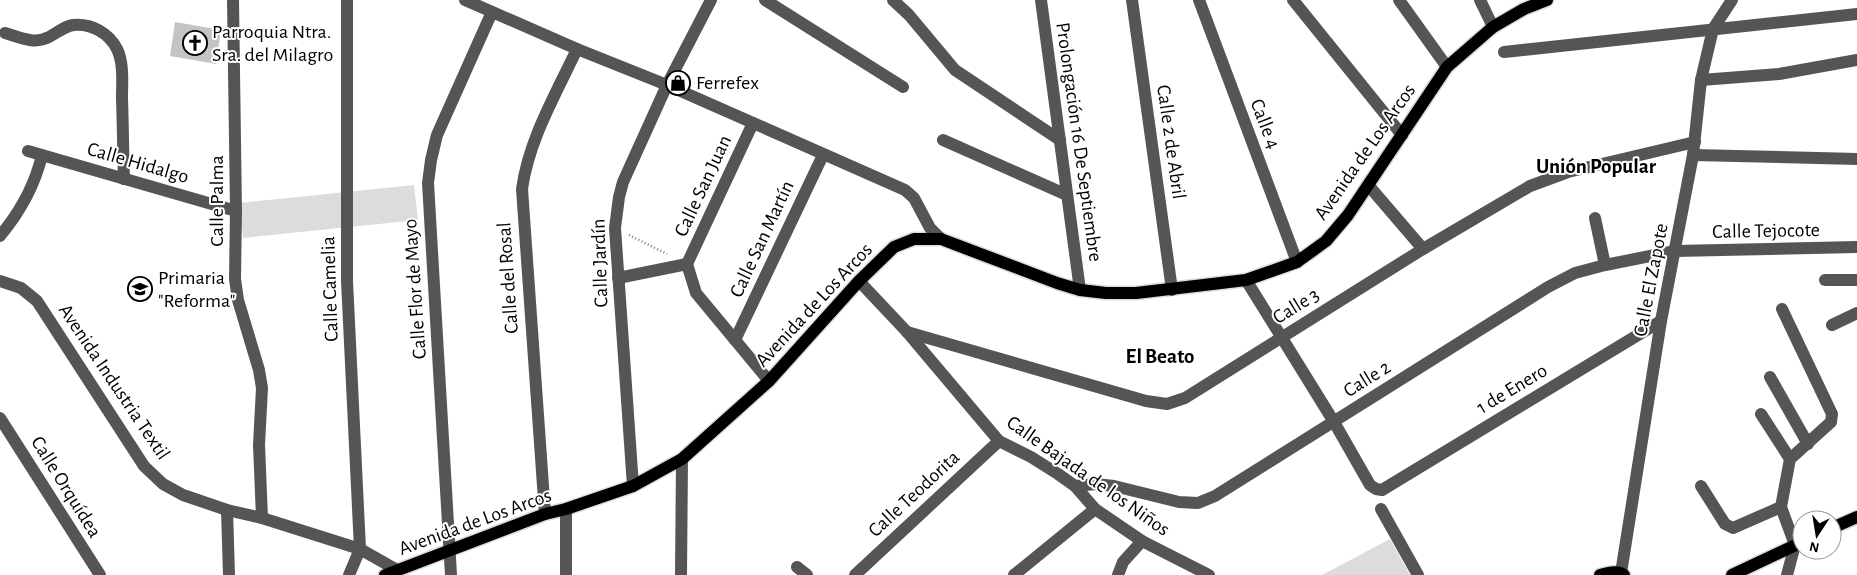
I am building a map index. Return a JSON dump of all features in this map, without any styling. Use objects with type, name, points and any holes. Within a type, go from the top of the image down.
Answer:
[{"type":"main road","name":"Avenida de Los Arcos","points":[[391,572],[545,514],[566,509],[632,486],[682,459],[768,381],[859,281],[894,247],[914,239],[941,239],[1056,283],[1080,290],[1106,293],[1172,290],[1246,280],[1297,262],[1326,241],[1348,215],[1447,67],[1493,27],[1524,9],[1547,0]]},
{"type":"main road","points":[[1842,524],[1857,517]]},
{"type":"main road","points":[[1732,575],[1792,546]]},
{"type":"main road","points":[[1600,575],[1610,572],[1623,574]]},
{"type":"street","name":"Calle Palma","points":[[233,0],[236,279],[238,300],[259,370],[262,388],[259,445],[262,518]]},
{"type":"street","name":"Calle Camelia","points":[[346,0],[347,281],[360,549],[349,575]]},
{"type":"street","points":[[465,0],[577,49],[667,85],[905,190],[914,198],[930,228],[941,239]]},
{"type":"street","name":"Calle Jardín","points":[[632,486],[615,228],[618,196],[667,85],[711,0]]},
{"type":"street","points":[[765,0],[903,87]]},
{"type":"street","points":[[893,0],[955,70],[1060,140]]},
{"type":"street","name":"Prolongación 16 De Septiembre","points":[[1041,0],[1080,290]]},
{"type":"street","name":"Calle 2 de Abril","points":[[1132,0],[1172,290]]},
{"type":"street","name":"Calle 4","points":[[1199,0],[1297,262]]},
{"type":"street","points":[[1293,0],[1402,135]]},
{"type":"street","points":[[1399,0],[1447,67]]},
{"type":"street","points":[[1480,0],[1493,27]]},
{"type":"street","name":"Calle El Zapote","points":[[1623,574],[1661,321],[1693,155],[1701,80],[1713,29],[1732,0]]},
{"type":"street","name":"Calle Flor de Mayo","points":[[451,575],[428,184],[437,135],[492,12]]},
{"type":"street","points":[[1504,52],[1857,14]]},
{"type":"street","points":[[5,33],[38,41],[73,25],[89,26],[104,33],[117,49],[121,68],[124,179]]},
{"type":"street","name":"Calle del Rosal","points":[[545,514],[522,189],[530,149],[577,49]]},
{"type":"street","points":[[1701,80],[1779,74],[1857,60]]},
{"type":"street","name":"Calle San Juan","points":[[687,264],[753,123]]},
{"type":"street","points":[[943,140],[1068,195]]},
{"type":"street","name":"Calle 3","points":[[907,332],[1146,401],[1167,404],[1185,398],[1423,249],[1530,186],[1568,172],[1695,142]]},
{"type":"street","name":"Calle Hidalgo","points":[[28,151],[236,211]]},
{"type":"street","points":[[0,236],[10,224],[33,186],[42,155]]},
{"type":"street","name":"Calle San Martín","points":[[735,340],[823,155]]},
{"type":"street","points":[[1693,155],[1857,159]]},
{"type":"street","points":[[1369,186],[1423,249]]},
{"type":"street","points":[[1595,218],[1605,264]]},
{"type":"street","name":"Calle Tejocote","points":[[1675,251],[1857,247]]},
{"type":"street","name":"Calle 2","points":[[1075,486],[1096,484],[1114,486],[1179,502],[1198,503],[1215,496],[1548,287],[1575,273],[1605,264],[1675,251]]},
{"type":"street","points":[[618,278],[687,264],[696,293],[768,381]]},
{"type":"street","points":[[1246,280],[1280,338],[1334,422]]},
{"type":"street","points":[[1826,280],[1857,280]]},
{"type":"street","name":"Avenida Industria Textil","points":[[0,281],[21,288],[37,301],[144,466],[163,484],[183,495],[227,510],[262,518],[360,549],[391,572]]},
{"type":"street","name":"Calle Bajada de los Niños","points":[[859,281],[907,332],[999,441],[1031,457],[1075,486],[1095,509],[1142,541],[1208,575]]},
{"type":"street","points":[[1782,309],[1832,414],[1831,422],[1790,459],[1781,507],[1792,529]]},
{"type":"street","points":[[1832,325],[1857,313]]},
{"type":"street","name":"1 de Enero","points":[[1334,422],[1370,485],[1382,490],[1661,321]]},
{"type":"street","points":[[1770,377],[1808,444]]},
{"type":"street","points":[[1760,414],[1790,459]]},
{"type":"street","name":"Calle Orquídea","points":[[0,418],[100,575]]},
{"type":"street","name":"Calle Teodorita","points":[[855,575],[999,441]]},
{"type":"street","points":[[681,575],[682,459]]},
{"type":"street","points":[[1700,486],[1725,524],[1733,528],[1781,507]]},
{"type":"street","points":[[566,509],[566,575]]},
{"type":"street","points":[[1014,575],[1095,509]]},
{"type":"street","points":[[227,510],[229,575]]},
{"type":"street","points":[[1381,510],[1418,575]]},
{"type":"street","points":[[1118,575],[1123,562],[1142,541]]},
{"type":"street","points":[[1787,575],[1793,560]]},
{"type":"street","points":[[797,567],[807,575]]},
{"type":"path","points":[[615,228],[687,264]]},
{"type":"shaded area","points":[[414,185],[418,220],[243,238],[239,203]]},
{"type":"shaded area","points":[[1390,539],[1410,575],[1322,575]]},
{"type":"building","name":"Parroquia Ntra. Sra. del Milagro","points":[[175,22],[221,30],[216,64],[170,56]]},
{"type":"place","name":"Parroquia Ntra. Sra. del Milagro","points":[[195,43]]},
{"type":"place","name":"Ferrefex","points":[[678,83]]},
{"type":"place","name":"Primaria \"Reforma\"","points":[[140,289]]},
{"type":"district","name":"Unión Popular","points":[[1596,166]]},
{"type":"district","name":"El Beato","points":[[1160,356]]}]
